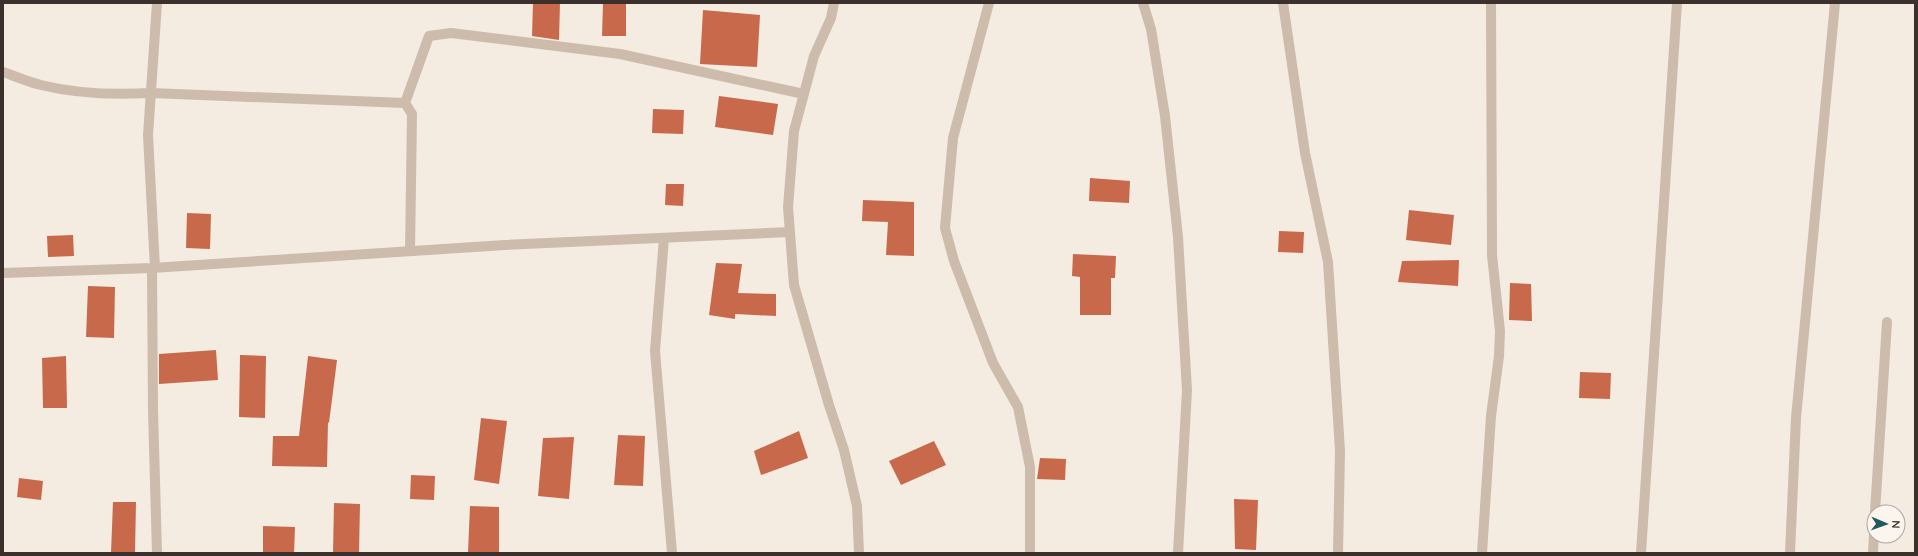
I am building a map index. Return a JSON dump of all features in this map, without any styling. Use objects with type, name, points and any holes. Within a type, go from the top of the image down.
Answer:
[{"type":"street","points":[[157,553],[153,410],[154,268],[148,135],[158,3]]},
{"type":"street","points":[[834,3],[831,18],[814,56],[794,131],[788,207],[794,284],[829,405],[844,450],[855,499],[859,553]]},
{"type":"street","points":[[989,3],[953,138],[945,228],[954,261],[993,363],[1018,407],[1030,467],[1030,553]]},
{"type":"street","points":[[1143,3],[1151,29],[1165,116],[1178,245],[1187,390],[1178,553]]},
{"type":"street","points":[[1283,3],[1305,153],[1328,262],[1340,451],[1338,553]]},
{"type":"street","points":[[1482,553],[1491,416],[1499,356],[1500,331],[1492,255],[1491,3]]},
{"type":"street","points":[[1641,553],[1677,3]]},
{"type":"street","points":[[1790,553],[1796,418],[1835,3]]},
{"type":"street","points":[[405,103],[429,36],[451,33],[620,54],[804,94]]},
{"type":"street","points":[[3,72],[38,85],[59,90],[110,95],[151,94],[405,103]]},
{"type":"street","points":[[405,103],[412,114],[410,251]]},
{"type":"street","points":[[3,273],[154,268],[410,251],[790,232]]},
{"type":"street","points":[[664,238],[655,351],[672,553]]},
{"type":"street","points":[[1875,504],[1886,322]]},
{"type":"building","points":[[533,3],[560,3],[559,40],[532,36]]},
{"type":"building","points":[[603,3],[626,3],[626,36],[602,36]]},
{"type":"building","points":[[703,10],[760,15],[757,67],[700,64]]},
{"type":"building","points":[[719,96],[778,104],[773,135],[715,127]]},
{"type":"building","points":[[653,109],[684,110],[683,134],[652,133]]},
{"type":"building","points":[[1090,178],[1130,181],[1129,203],[1089,201]]},
{"type":"building","points":[[666,184],[684,184],[683,206],[665,205]]},
{"type":"building","points":[[863,200],[914,202],[914,256],[886,255],[888,222],[862,221]]},
{"type":"building","points":[[1409,210],[1454,215],[1451,245],[1406,240]]},
{"type":"building","points":[[187,213],[211,214],[210,249],[186,248]]},
{"type":"building","points":[[1279,231],[1304,232],[1303,253],[1278,252]]},
{"type":"building","points":[[73,235],[74,256],[48,257],[47,236]]},
{"type":"building","points":[[1073,254],[1116,256],[1115,278],[1111,278],[1111,315],[1080,315],[1080,277],[1072,276]]},
{"type":"building","points":[[1459,260],[1458,286],[1398,282],[1402,261]]},
{"type":"building","points":[[716,263],[742,264],[738,293],[776,294],[776,316],[735,314],[735,319],[709,315]]},
{"type":"building","points":[[1510,283],[1531,284],[1532,321],[1509,320]]},
{"type":"building","points":[[88,286],[115,287],[114,338],[86,337]]},
{"type":"building","points":[[216,350],[218,380],[159,384],[159,354]]},
{"type":"building","points":[[240,355],[266,356],[265,418],[239,417]]},
{"type":"building","points":[[66,356],[67,408],[43,408],[42,358]]},
{"type":"building","points":[[308,356],[337,360],[329,423],[328,422],[327,467],[272,466],[273,436],[299,436]]},
{"type":"building","points":[[1580,372],[1611,373],[1610,399],[1579,398]]},
{"type":"building","points":[[481,418],[507,421],[499,484],[474,480]]},
{"type":"building","points":[[799,431],[808,458],[761,475],[754,451]]},
{"type":"building","points":[[618,435],[645,436],[643,486],[614,485]]},
{"type":"building","points":[[574,437],[569,499],[538,496],[543,438]]},
{"type":"building","points":[[934,441],[946,465],[901,485],[889,461]]},
{"type":"building","points":[[1040,458],[1066,459],[1065,480],[1037,479]]},
{"type":"building","points":[[411,475],[435,476],[434,500],[410,499]]},
{"type":"building","points":[[19,478],[43,481],[41,500],[17,497]]},
{"type":"building","points":[[1234,499],[1258,500],[1256,550],[1235,549]]},
{"type":"building","points":[[113,502],[136,502],[135,553],[111,553]]},
{"type":"building","points":[[334,503],[360,504],[359,553],[333,553]]},
{"type":"building","points":[[470,506],[499,507],[499,553],[468,553]]},
{"type":"building","points":[[263,526],[295,527],[294,553],[263,553]]}]
